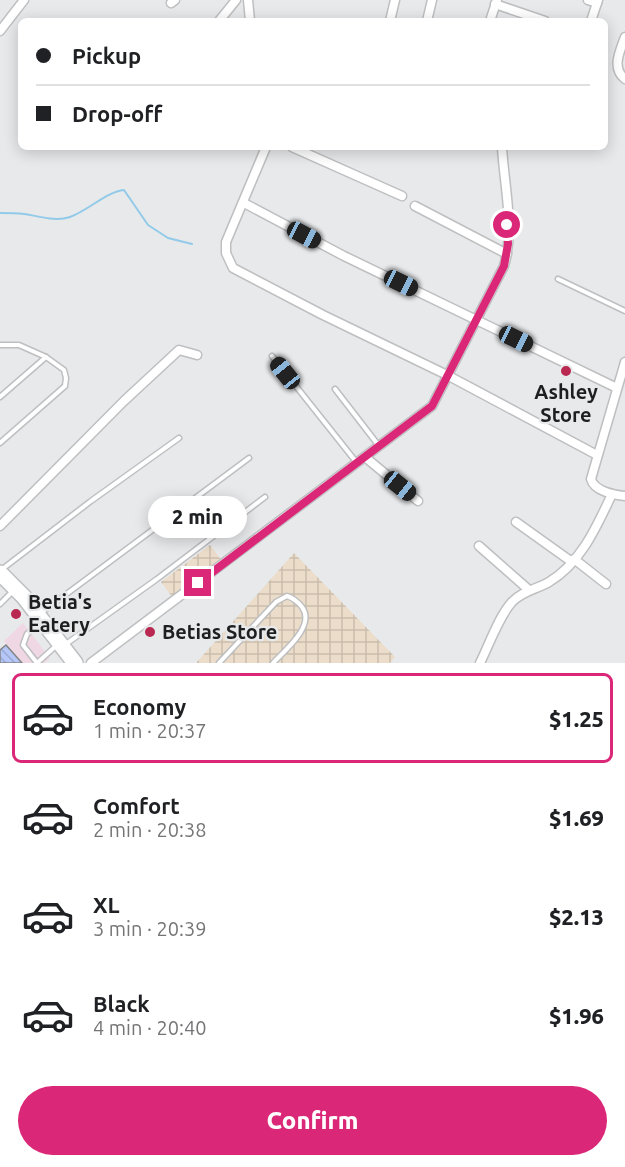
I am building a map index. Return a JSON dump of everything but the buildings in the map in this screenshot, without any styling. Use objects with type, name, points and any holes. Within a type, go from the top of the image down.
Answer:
[{"type":"highway","points":[[5,576],[75,663]]},
{"type":"street","points":[[0,31],[24,0]]},
{"type":"street","points":[[221,18],[236,0]]},
{"type":"street","points":[[248,0],[250,18]]},
{"type":"street","points":[[391,18],[394,0]]},
{"type":"street","points":[[429,18],[432,0]]},
{"type":"street","points":[[588,0],[597,2],[592,18]]},
{"type":"street","points":[[491,18],[496,2],[537,18]]},
{"type":"street","points":[[625,37],[617,65],[618,71],[625,79]]},
{"type":"street","points":[[265,150],[226,242],[226,253],[233,268],[447,375],[597,455]]},
{"type":"street","points":[[299,150],[402,196]]},
{"type":"street","points":[[91,663],[432,406],[504,266],[507,254],[507,206],[502,150]]},
{"type":"street","points":[[244,203],[344,256],[617,388]]},
{"type":"street","points":[[416,206],[507,254]]},
{"type":"street","points":[[0,526],[124,401],[179,350],[197,355]]},
{"type":"street","points":[[625,362],[591,482],[595,487],[612,494],[625,496]]},
{"type":"street","points":[[365,457],[418,501]]},
{"type":"street","points":[[482,662],[510,605],[529,590],[548,583],[573,561],[592,534],[612,494]]},
{"type":"street","points":[[516,522],[606,584]]},
{"type":"street","points":[[479,546],[529,590]]},
{"type":"lane","points":[[558,279],[625,311]]},
{"type":"lane","points":[[0,345],[19,345],[46,357],[64,370],[66,378],[65,386],[2,442],[0,435]]},
{"type":"lane","points":[[272,356],[357,463]]},
{"type":"lane","points":[[0,397],[46,357]]},
{"type":"lane","points":[[335,389],[379,447]]},
{"type":"lane","points":[[0,604],[5,576],[82,508],[179,438]]},
{"type":"lane","points":[[249,458],[41,618],[24,640],[26,649],[37,663],[158,579],[266,497]]},
{"type":"lane","points":[[219,663],[276,602],[287,596],[300,604],[305,611],[306,619],[300,633],[273,663]]},
{"type":"shaded area","points":[[210,545],[222,561],[173,598],[161,582]]},
{"type":"shaded area","points":[[294,553],[395,657],[390,663],[196,663]]},
{"type":"shaded area","points":[[23,623],[50,658],[44,663],[22,663],[4,641]]},
{"type":"waterway","points":[[0,213],[53,219],[70,217],[111,194],[124,190],[148,225],[168,238],[192,244]]},
{"type":"place","name":"Ashley Store","points":[[566,371]]},
{"type":"place","name":"Betia's Eatery","points":[[16,614]]},
{"type":"place","name":"Betias Store","points":[[150,632]]},
{"type":"route","points":[[198,583],[432,406],[504,266],[508,244],[507,225]]}]
